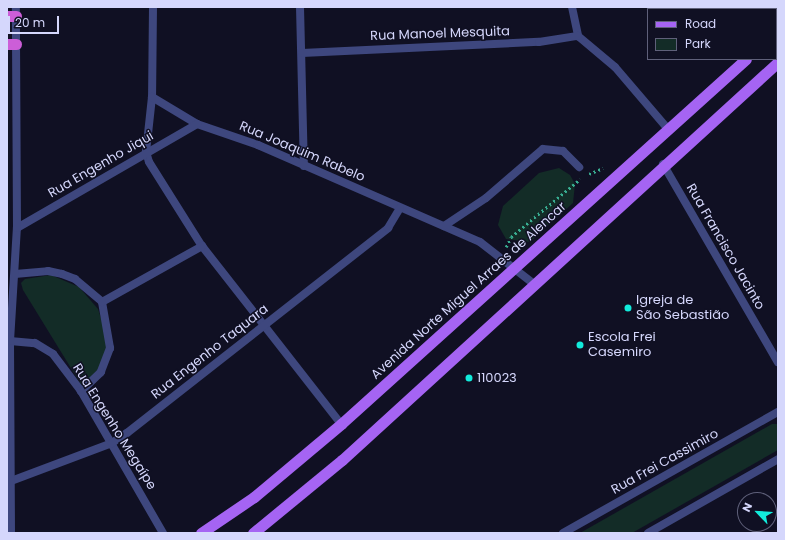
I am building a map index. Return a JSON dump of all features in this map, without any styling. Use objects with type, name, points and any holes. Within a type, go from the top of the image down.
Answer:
[{"type":"main road","name":"Avenida Norte Miguel Arraes de Alencar","points":[[201,533],[260,493],[341,424],[518,268],[745,60]]},
{"type":"main road","points":[[253,533],[342,460],[663,164],[778,62]]},
{"type":"street","points":[[153,7],[152,97],[146,152],[202,246],[265,324],[341,424]]},
{"type":"street","points":[[300,7],[304,166]]},
{"type":"street","points":[[572,7],[578,36],[615,68],[668,129]]},
{"type":"street","points":[[11,533],[12,481],[10,341],[17,228],[12,44],[13,13]]},
{"type":"street","name":"Rua Manoel Mesquita","points":[[302,53],[539,42],[578,36]]},
{"type":"street","name":"Rua Joaquim Rabelo","points":[[152,97],[197,124],[304,166],[487,246],[518,268],[534,284]]},
{"type":"street","name":"Rua Engenho Jiqui","points":[[17,228],[146,152],[197,124]]},
{"type":"street","points":[[444,226],[486,198],[543,149],[563,151],[579,167]]},
{"type":"street","name":"Rua Francisco Jacinto","points":[[663,164],[778,362]]},
{"type":"street","name":"Rua Engenho Taquara","points":[[12,481],[112,443],[388,228],[400,208]]},
{"type":"street","points":[[102,302],[202,246]]},
{"type":"street","points":[[15,274],[48,271],[62,274],[75,279],[102,302],[110,348],[101,372],[81,391]]},
{"type":"street","name":"Rua Engenho Megaípe","points":[[10,341],[44,346],[81,391],[163,533]]},
{"type":"street","name":"Rua Frei Cassimiro","points":[[563,533],[778,412]]},
{"type":"street","points":[[648,533],[778,459]]},
{"type":"green space","points":[[559,168],[570,175],[575,184],[573,203],[530,242],[506,239],[498,225],[503,206],[539,173]]},
{"type":"green space","points":[[51,275],[79,287],[98,309],[110,346],[105,362],[82,386],[23,290],[21,283],[25,279]]},
{"type":"green space","points":[[772,424],[778,424],[778,450],[632,533],[580,533]]},
{"type":"place","name":"Igreja de São Sebastião","points":[[628,308]]},
{"type":"place","name":"Escola Frei Casemiro","points":[[580,345]]},
{"type":"place","name":"110023","points":[[469,378]]}]
